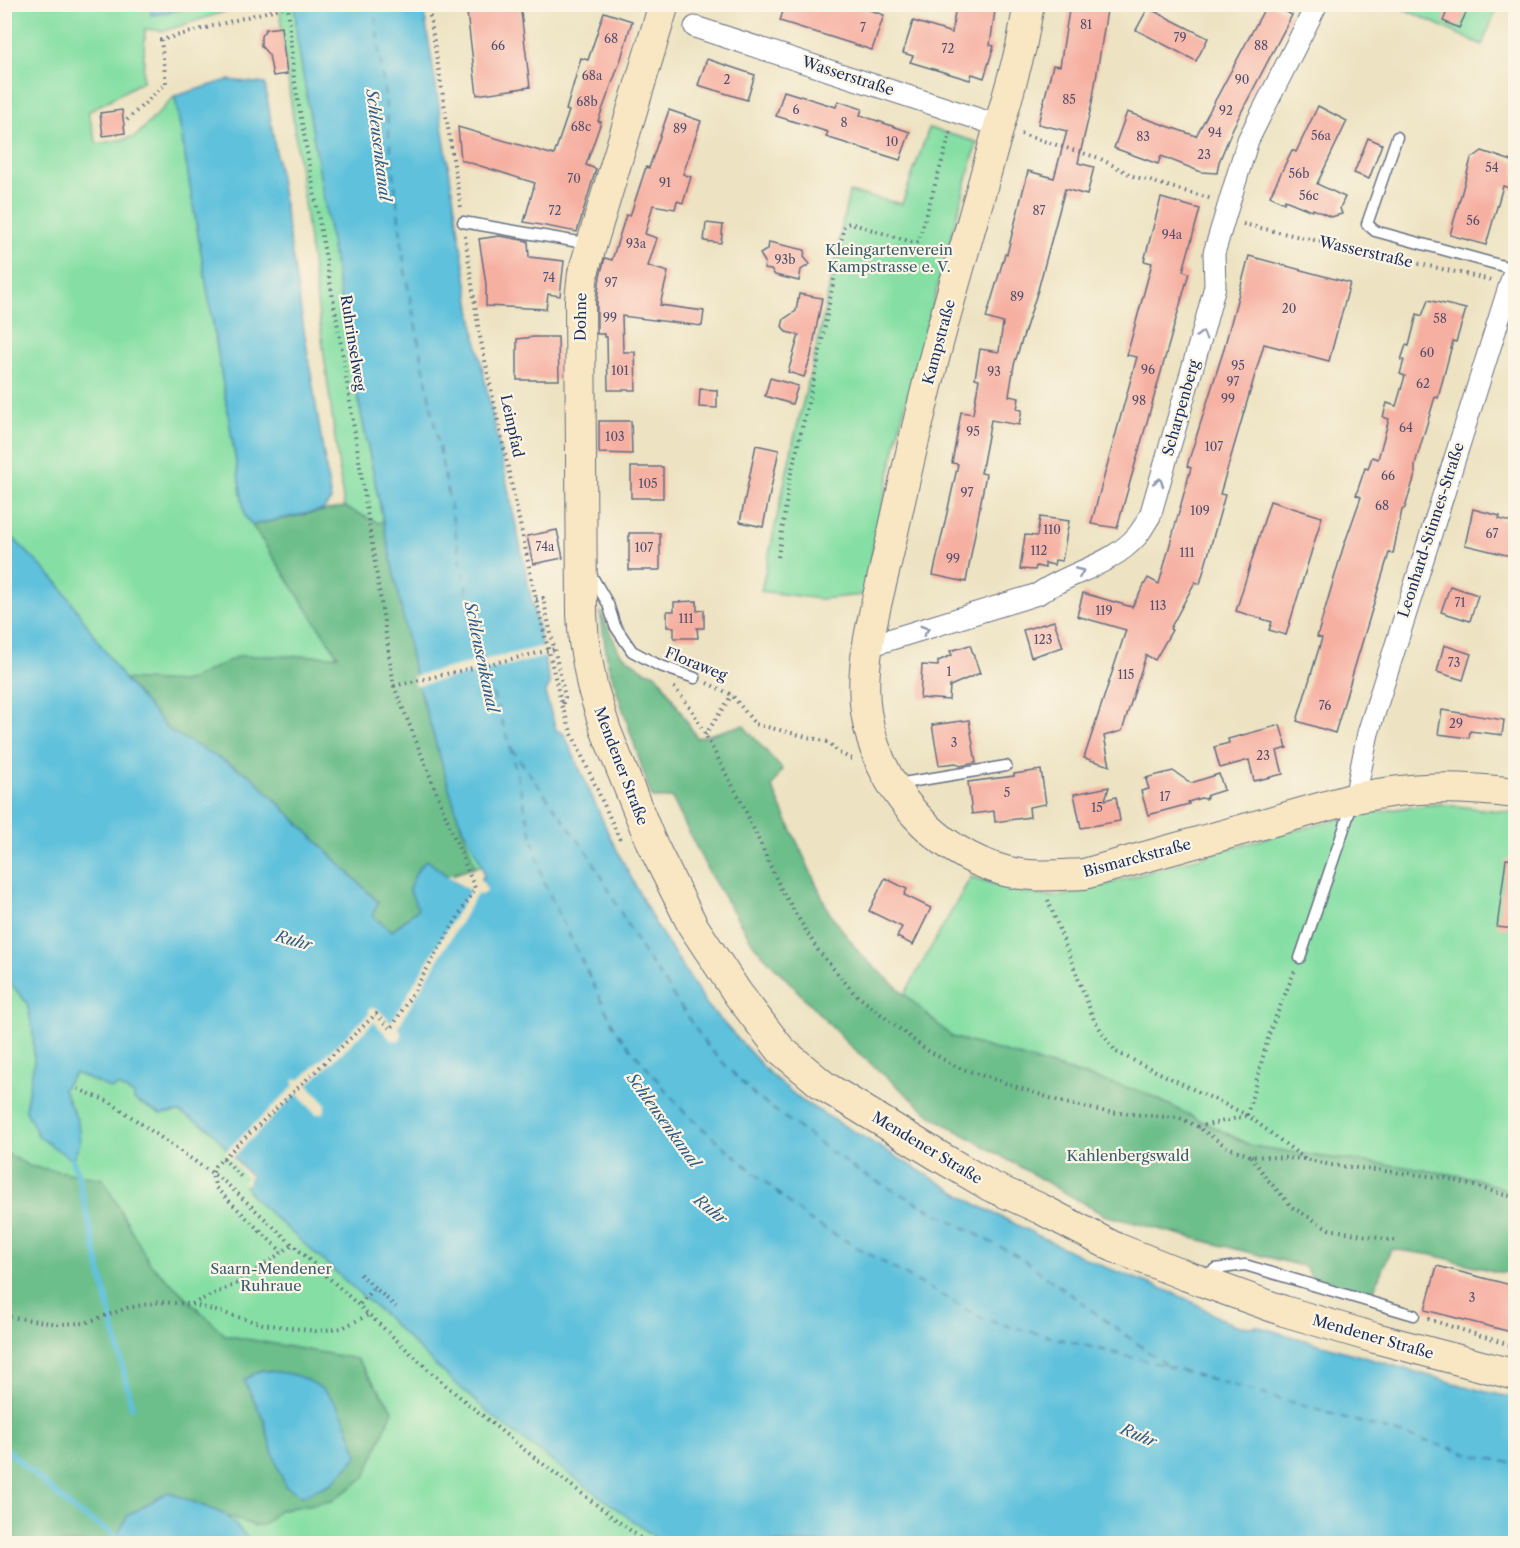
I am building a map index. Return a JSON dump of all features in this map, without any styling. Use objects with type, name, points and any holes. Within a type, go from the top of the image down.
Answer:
[{"type":"street","name":"Dohne","points":[[584,642],[581,557],[580,300],[583,273],[664,4]]},
{"type":"street","name":"Kampstraße","points":[[869,646],[912,448],[946,315],[1000,126],[1021,46],[1029,4]]},
{"type":"street","name":"Scharpenberg","points":[[869,646],[1038,594],[1052,584],[1098,565],[1138,536],[1150,516],[1215,286],[1214,253],[1248,140],[1317,4]]},
{"type":"street","name":"Wasserstraße","points":[[695,27],[1000,126]]},
{"type":"street","name":"Leonhard-Stinnes-Straße","points":[[1355,798],[1368,733],[1513,273]]},
{"type":"street","name":"Mendener Straße","points":[[584,642],[592,686],[606,731],[651,842],[693,926],[738,994],[781,1050],[825,1086],[990,1186],[1114,1246],[1284,1311],[1352,1332],[1515,1375]]},
{"type":"street","name":"Bismarckstraße","points":[[869,646],[864,685],[866,712],[872,737],[902,799],[930,831],[964,854],[1005,871],[1042,876],[1084,874],[1387,791],[1433,786],[1515,793]]},
{"type":"lane","points":[[1397,137],[1367,224],[1375,231],[1513,273]]},
{"type":"lane","points":[[463,222],[590,244]]},
{"type":"lane","name":"Floraweg","points":[[581,557],[608,604],[615,626],[632,651],[658,665],[695,678]]},
{"type":"lane","points":[[893,784],[1006,766]]},
{"type":"lane","points":[[1300,958],[1355,798]]},
{"type":"lane","points":[[1199,1280],[1215,1269],[1245,1265],[1414,1315]]},
{"type":"path","name":"Leinpfad","points":[[428,4],[480,332],[536,599],[562,706],[572,734],[620,840]]},
{"type":"path","points":[[127,120],[166,83],[161,40],[288,5]]},
{"type":"path","name":"Ruhrinselweg","points":[[223,1158],[376,1014],[391,1029],[475,888],[394,686],[343,356],[293,72],[288,5]]},
{"type":"path","points":[[778,556],[790,478],[817,366],[844,227],[850,224],[918,242],[956,112]]},
{"type":"path","points":[[1037,139],[1099,158],[1133,176],[1188,192]]},
{"type":"path","name":"Wasserstraße","points":[[1225,214],[1241,223],[1513,273]]},
{"type":"path","points":[[536,599],[543,598],[565,697],[562,706]]},
{"type":"path","points":[[394,686],[555,649]]},
{"type":"path","points":[[658,665],[692,710],[742,803],[781,889],[818,950],[854,993],[925,1048],[957,1067],[1065,1103],[1107,1112],[1180,1118],[1198,1126],[1227,1147],[1251,1156],[1305,1159],[1331,1165],[1446,1178],[1509,1196],[1515,1200]]},
{"type":"path","name":"Floraweg","points":[[695,678],[732,695],[755,724],[828,742],[839,753]]},
{"type":"path","points":[[705,736],[732,695]]},
{"type":"path","points":[[1042,876],[1048,902],[1094,1020],[1116,1052],[1247,1116],[1305,1159]]},
{"type":"path","points":[[1247,1116],[1270,1031],[1300,958]]},
{"type":"path","points":[[78,1089],[110,1102],[226,1183],[360,1304],[443,1383],[648,1544]]},
{"type":"path","points":[[1198,1126],[1247,1116]]},
{"type":"path","points":[[1251,1156],[1292,1207],[1329,1229],[1395,1241]]},
{"type":"path","points":[[243,1179],[223,1158],[215,1166],[212,1175],[216,1188],[282,1252]]},
{"type":"path","points":[[191,1304],[238,1283],[292,1245]]},
{"type":"path","points":[[360,1274],[396,1307]]},
{"type":"path","points":[[360,1304],[374,1287]]},
{"type":"path","points":[[4,1316],[58,1324],[85,1323],[127,1308],[159,1302],[191,1304],[262,1324],[316,1331],[342,1328],[370,1314]]},
{"type":"path","points":[[1414,1315],[1515,1347]]},
{"type":"green space","name":"Saarn-Mendener Ruhraue","points":[[5,5],[246,5],[164,31],[145,29],[143,81],[88,112],[97,144],[135,137],[175,96],[245,516],[259,535],[347,530],[281,27],[280,5],[295,5],[297,38],[354,379],[414,671],[472,843],[482,865],[455,874],[390,998],[1303,1543],[5,1544]]},
{"type":"green space","points":[[1395,5],[1498,5],[1482,45]]},
{"type":"green space","name":"Kleingartenverein Kampstrasse e. V.","points":[[929,128],[977,142],[900,425],[863,595],[819,599],[761,591],[818,341],[849,192],[902,204]]},
{"type":"green space","points":[[344,507],[379,523],[385,520],[414,671],[475,866],[447,876],[427,861],[418,909],[392,931],[372,916],[378,902],[251,776],[169,731],[124,679],[184,682],[239,656],[338,656],[252,525]]},
{"type":"green space","name":"Kahlenbergswald","points":[[600,611],[620,653],[644,670],[658,675],[697,738],[743,725],[782,769],[772,787],[829,912],[860,954],[952,1037],[1145,1093],[1252,1146],[1474,1178],[1512,1192],[1516,1194],[1515,1273],[1497,1272],[1433,1255],[1391,1249],[1372,1294],[1313,1280],[1306,1267],[1104,1215],[933,1117],[848,1044],[754,945],[709,873],[672,798],[652,798],[608,664]]},
{"type":"green space","points":[[1439,804],[1515,813],[1515,1194],[1474,1178],[1252,1146],[1145,1093],[952,1037],[904,995],[971,877],[1036,895],[1069,894],[1299,829],[1368,814]]},
{"type":"green space","points":[[4,1152],[29,1166],[103,1179],[149,1262],[225,1335],[357,1359],[393,1410],[365,1477],[332,1501],[279,1510],[263,1525],[255,1526],[168,1493],[116,1538],[119,1543],[5,1543]],"holes":[[[261,1370],[294,1375],[272,1451],[264,1420],[244,1380]]]},
{"type":"water","points":[[151,4],[207,5],[151,15]]},
{"type":"water","points":[[295,5],[423,5],[475,334],[550,685],[545,693],[556,730],[564,734],[611,839],[656,925],[707,1005],[769,1073],[802,1101],[981,1207],[1058,1245],[1105,1267],[1175,1294],[1233,1324],[1256,1326],[1482,1391],[1515,1398],[1515,1543],[663,1543],[498,1421],[435,1365],[385,1316],[253,1198],[245,1185],[250,1181],[250,1176],[209,1128],[179,1112],[160,1114],[134,1100],[134,1095],[118,1086],[112,1089],[75,1073],[63,1089],[78,1122],[80,1143],[72,1160],[39,1137],[25,1109],[34,1062],[33,1033],[27,1003],[5,977],[4,529],[59,584],[124,679],[169,730],[251,776],[378,902],[372,916],[392,931],[418,909],[409,889],[418,869],[427,860],[461,885],[484,894],[485,885],[480,882],[484,875],[482,865],[458,817],[414,671],[354,379],[297,38]]},
{"type":"water","points":[[228,80],[265,84],[331,500],[323,510],[252,525],[245,516],[175,96]]},
{"type":"water","points":[[261,1370],[290,1374],[309,1381],[330,1396],[337,1406],[349,1429],[358,1456],[332,1483],[302,1496],[285,1486],[264,1420],[244,1380]]},
{"type":"water","points":[[168,1492],[226,1515],[252,1543],[119,1543],[116,1539],[127,1516]]},
{"type":"pier","points":[[544,646],[546,657],[415,686],[413,676]]},
{"type":"pier","points":[[451,875],[481,892],[483,890],[477,883],[479,878],[487,892],[477,894],[398,1027],[401,1031],[401,1039],[391,1040],[374,1022],[308,1085],[326,1104],[324,1113],[316,1114],[297,1094],[232,1158],[250,1176],[248,1184],[242,1184],[247,1178],[225,1152],[293,1087],[294,1079],[301,1079],[369,1014],[371,1007],[377,1008],[391,1022],[470,891],[447,876]]},
{"type":"building","points":[[466,4],[520,4],[530,87],[477,95]]},
{"type":"building","points":[[785,4],[852,4],[884,15],[872,50],[780,21]]},
{"type":"building","points":[[956,4],[996,4],[990,45],[994,46],[984,78],[972,74],[970,80],[910,62],[913,56],[903,53],[913,21],[952,33]]},
{"type":"building","points":[[1070,4],[1108,4],[1092,103],[1078,163],[1094,167],[1087,195],[1065,189],[1038,290],[1014,365],[1009,396],[1019,398],[1017,409],[1022,410],[1019,425],[991,420],[981,473],[986,474],[966,582],[933,575],[958,464],[952,463],[961,412],[973,414],[979,379],[975,378],[980,349],[999,352],[1003,323],[986,318],[1005,254],[1007,254],[1028,171],[1054,178],[1067,131],[1038,124],[1053,65],[1060,66]]},
{"type":"building","points":[[1267,4],[1272,4],[1292,15],[1233,128],[1219,162],[1217,173],[1201,172],[1161,156],[1158,164],[1114,148],[1127,112],[1196,136]]},
{"type":"building","points":[[1450,4],[1470,4],[1459,28],[1443,21]]},
{"type":"building","points":[[1148,8],[1208,38],[1196,61],[1136,30]]},
{"type":"building","points":[[604,12],[632,21],[621,59],[598,121],[601,122],[586,165],[596,169],[577,232],[524,222],[535,183],[461,160],[458,127],[554,155],[569,111],[566,110],[581,58],[588,60]]},
{"type":"building","points":[[281,27],[287,74],[273,76],[269,55],[261,46],[261,36],[266,29]]},
{"type":"building","points":[[707,59],[755,75],[747,100],[698,85]]},
{"type":"building","points":[[784,91],[836,107],[838,101],[862,109],[860,115],[910,132],[900,160],[826,137],[828,132],[776,116]]},
{"type":"building","points":[[1318,106],[1347,121],[1317,184],[1345,197],[1340,208],[1342,214],[1331,217],[1285,200],[1284,203],[1270,196],[1292,150],[1296,152]]},
{"type":"building","points":[[122,110],[125,133],[103,136],[100,113]]},
{"type":"building","points":[[669,110],[701,121],[683,174],[691,177],[683,203],[677,201],[675,209],[653,205],[645,234],[657,238],[648,266],[668,272],[660,305],[704,311],[702,326],[622,316],[623,352],[635,352],[636,390],[608,390],[607,337],[604,337],[604,334],[597,334],[600,276],[605,258],[612,260],[626,215],[630,216],[646,167],[649,168]]},
{"type":"building","points":[[1368,138],[1382,144],[1369,179],[1354,173]]},
{"type":"building","points":[[1482,151],[1515,162],[1515,190],[1503,186],[1486,245],[1450,235],[1471,159]]},
{"type":"building","points":[[1161,198],[1200,209],[1183,271],[1189,273],[1117,528],[1091,524],[1137,357],[1127,355],[1152,263],[1144,261]]},
{"type":"building","points":[[706,223],[723,225],[721,243],[704,241]]},
{"type":"building","points":[[499,236],[528,241],[529,257],[564,261],[560,296],[548,294],[546,309],[486,306],[486,284],[479,239]]},
{"type":"building","points":[[769,242],[805,250],[804,257],[810,264],[801,270],[799,281],[775,275],[771,270],[764,269],[765,262],[760,254],[768,249]]},
{"type":"building","points":[[1249,256],[1350,283],[1329,361],[1264,344],[1220,494],[1225,495],[1200,584],[1195,582],[1155,660],[1146,655],[1122,731],[1104,736],[1110,766],[1084,758],[1126,630],[1077,616],[1083,593],[1132,607],[1148,578],[1159,584],[1191,468],[1187,466],[1223,352]]},
{"type":"building","points":[[799,294],[822,298],[811,356],[804,377],[788,372],[799,335],[786,332],[782,326],[784,319],[796,311]]},
{"type":"building","points":[[1428,300],[1466,309],[1456,342],[1453,341],[1438,398],[1435,397],[1415,464],[1415,475],[1405,508],[1402,510],[1393,554],[1389,553],[1335,733],[1297,721],[1322,638],[1317,637],[1323,616],[1361,497],[1356,495],[1365,468],[1368,469],[1372,457],[1378,459],[1389,419],[1383,417],[1387,403],[1396,406],[1405,376],[1400,374],[1404,360],[1401,360],[1406,345],[1409,346],[1417,314],[1422,316]]},
{"type":"building","points":[[558,337],[559,380],[517,380],[517,339]]},
{"type":"building","points":[[770,378],[798,386],[792,404],[765,396]]},
{"type":"building","points":[[700,389],[717,390],[717,408],[699,407]]},
{"type":"building","points":[[599,421],[631,421],[632,454],[599,453]]},
{"type":"building","points":[[756,445],[779,450],[763,527],[740,522]]},
{"type":"building","points":[[631,467],[663,467],[663,498],[631,498]]},
{"type":"building","points":[[1270,501],[1322,517],[1286,635],[1269,630],[1272,622],[1236,611]]},
{"type":"building","points":[[1473,509],[1500,516],[1499,519],[1515,523],[1515,557],[1465,545]]},
{"type":"building","points":[[1040,517],[1069,521],[1062,561],[1055,560],[1054,565],[1045,563],[1045,568],[1036,566],[1035,570],[1020,569],[1025,535],[1037,536]]},
{"type":"building","points":[[557,530],[563,558],[533,564],[527,536]]},
{"type":"building","points":[[629,533],[660,533],[660,570],[629,570]]},
{"type":"building","points":[[1450,586],[1478,595],[1470,621],[1441,612]]},
{"type":"building","points":[[697,601],[697,611],[704,610],[704,628],[697,628],[698,638],[674,638],[674,627],[667,627],[667,611],[674,611],[674,602]]},
{"type":"building","points":[[1054,621],[1063,647],[1031,657],[1023,630]]},
{"type":"building","points":[[970,645],[980,673],[950,686],[949,700],[920,698],[922,665],[938,666],[938,661],[952,655],[950,651]]},
{"type":"building","points":[[1444,645],[1471,654],[1463,680],[1437,672]]},
{"type":"building","points":[[1442,710],[1504,720],[1502,735],[1470,731],[1469,738],[1438,734]]},
{"type":"building","points":[[969,720],[976,763],[960,766],[956,763],[939,765],[932,725]]},
{"type":"building","points":[[1280,725],[1287,748],[1277,751],[1283,774],[1254,781],[1249,760],[1220,768],[1214,747],[1229,743],[1228,739]]},
{"type":"building","points":[[1041,770],[1046,804],[1029,807],[1030,817],[995,822],[994,811],[972,814],[968,782]]},
{"type":"building","points":[[1173,771],[1191,783],[1219,774],[1224,790],[1208,795],[1206,799],[1201,798],[1188,802],[1189,804],[1148,815],[1141,791],[1149,789],[1146,780],[1148,779],[1145,778]]},
{"type":"building","points":[[1109,787],[1105,800],[1116,797],[1120,821],[1081,828],[1074,794]]},
{"type":"building","points":[[1506,859],[1515,860],[1515,929],[1497,927]]},
{"type":"building","points":[[885,878],[907,889],[904,895],[931,908],[913,945],[897,937],[902,927],[869,911]]},
{"type":"building","points":[[1437,1266],[1515,1286],[1515,1333],[1425,1310]]},
{"type":"waterway","points":[[72,1160],[77,1171],[132,1407]]},
{"type":"waterway","points":[[4,1447],[75,1511],[130,1544]]},
{"type":"ferry route","points":[[374,4],[405,271],[477,644],[510,747],[543,881],[616,1031],[685,1113],[809,1220],[985,1320],[1170,1367],[1477,1456],[1516,1464]]},
{"type":"ferry route","points":[[511,748],[592,859],[638,944],[708,1047],[755,1096],[859,1172],[1021,1258],[1169,1367]]},
{"type":"water label","name":"Schleusenkanal","points":[[379,145]]},
{"type":"water label","name":"Schleusenkanal","points":[[482,657]]},
{"type":"water label","name":"Ruhr","points":[[294,940]]},
{"type":"water label","name":"Schleusenkanal","points":[[664,1120]]},
{"type":"water label","name":"Ruhr","points":[[711,1209]]},
{"type":"water label","name":"Ruhr","points":[[1139,1435]]}]
